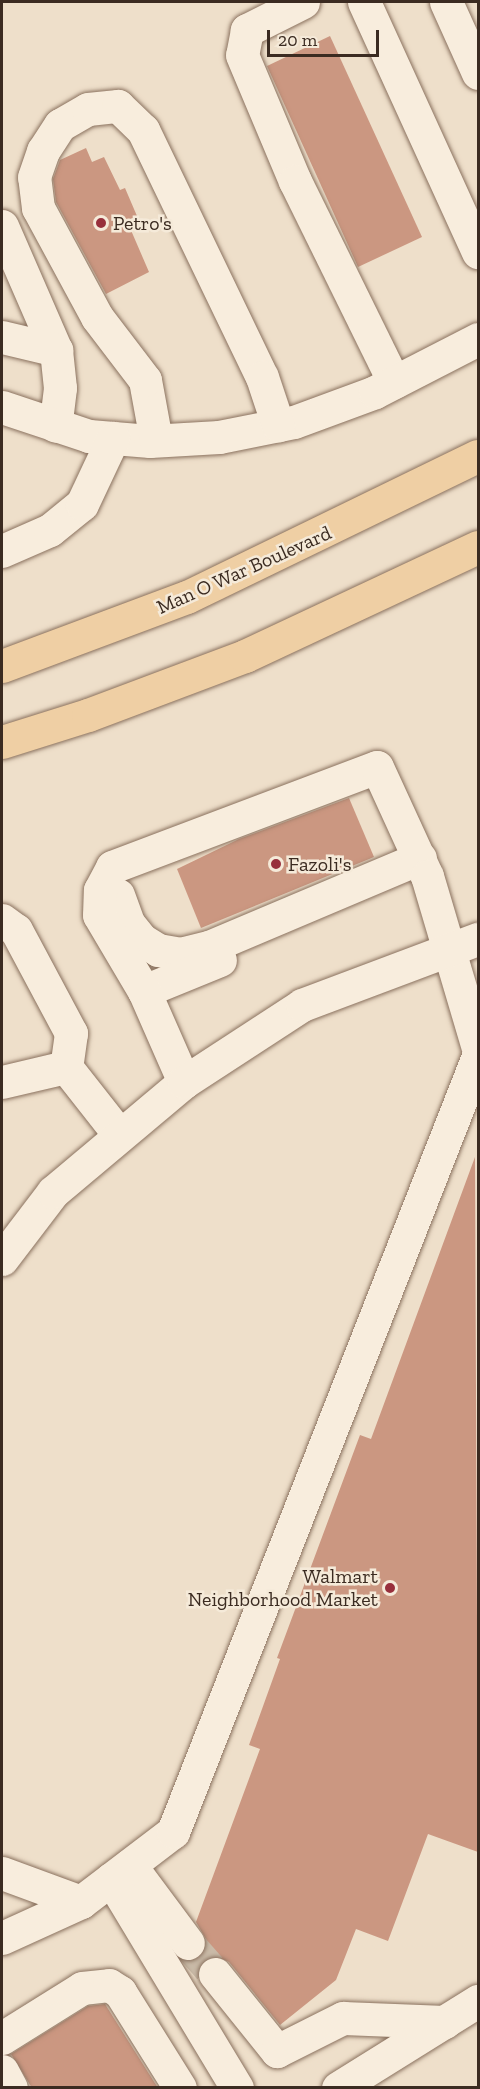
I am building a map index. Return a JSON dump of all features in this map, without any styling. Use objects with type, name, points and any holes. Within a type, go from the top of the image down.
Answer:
[{"type":"main road","name":"Man O War Boulevard","points":[[2,666],[188,597],[478,456]]},
{"type":"main road","points":[[2,742],[88,715],[245,656],[478,547]]},
{"type":"lane","points":[[303,2],[247,30],[242,55],[295,181],[394,382]]},
{"type":"lane","points":[[364,2],[478,252]]},
{"type":"lane","points":[[446,2],[478,73]]},
{"type":"lane","points":[[156,440],[145,380],[97,316],[38,208],[34,177],[43,151],[60,125],[88,109],[118,106],[143,130],[262,377],[278,425]]},
{"type":"lane","points":[[2,226],[56,350],[60,388],[55,426]]},
{"type":"lane","points":[[2,337],[56,350]]},
{"type":"lane","points":[[2,407],[55,426],[113,438],[156,440],[219,437],[278,425],[394,382],[478,339]]},
{"type":"lane","points":[[2,551],[50,530],[82,504],[113,438]]},
{"type":"lane","points":[[184,1082],[144,991],[99,915],[100,890],[112,867],[377,767],[464,945],[478,1048]]},
{"type":"lane","points":[[112,867],[128,924],[158,950],[180,954],[209,947],[424,867]]},
{"type":"lane","points":[[144,991],[424,867]]},
{"type":"lane","points":[[2,920],[16,930],[71,1033],[66,1067]]},
{"type":"lane","points":[[2,1259],[11,1223],[53,1192],[118,1133],[184,1082],[302,1005],[464,945]]},
{"type":"lane","points":[[2,950],[23,978],[66,1067],[118,1133]]},
{"type":"lane","points":[[2,1938],[81,1902],[173,1832],[478,1056]]},
{"type":"lane","points":[[2,1082],[66,1067]]},
{"type":"lane","points":[[120,1872],[188,1943]]},
{"type":"lane","points":[[120,1872],[237,2088]]},
{"type":"lane","points":[[2,1873],[81,1902]]},
{"type":"lane","points":[[215,1974],[277,2051],[343,2018],[445,2022]]},
{"type":"lane","points":[[2,2038],[82,1988],[109,1986],[120,1992],[180,2088]]},
{"type":"lane","points":[[338,2088],[478,2001]]},
{"type":"lane","points":[[2,2071],[11,2088]]},
{"type":"building","points":[[330,36],[422,237],[358,267],[267,66]]},
{"type":"building","points":[[86,148],[92,162],[104,157],[120,190],[125,188],[137,216],[127,221],[149,272],[106,294],[56,202],[53,179],[60,160]]},
{"type":"building","name":"Fazoli's","points":[[349,798],[374,857],[201,928],[177,869],[239,839]]},
{"type":"building","points":[[475,1157],[478,1852],[428,1834],[388,1941],[356,1929],[336,1980],[280,2025],[229,1962],[213,1955],[199,1964],[195,1960],[205,1951],[207,1941],[196,1922],[260,1749],[249,1745],[280,1659],[277,1658],[360,1435],[371,1439]]},
{"type":"building","points":[[105,2004],[158,2088],[32,2088],[11,2054],[88,2006]]},
{"type":"tunnel","points":[[188,1943],[215,1974]]},
{"type":"place","name":"Petro's","points":[[101,223]]},
{"type":"place","name":"Fazoli's","points":[[276,864]]},
{"type":"place","name":"Walmart Neighborhood Market","points":[[390,1588]]}]
